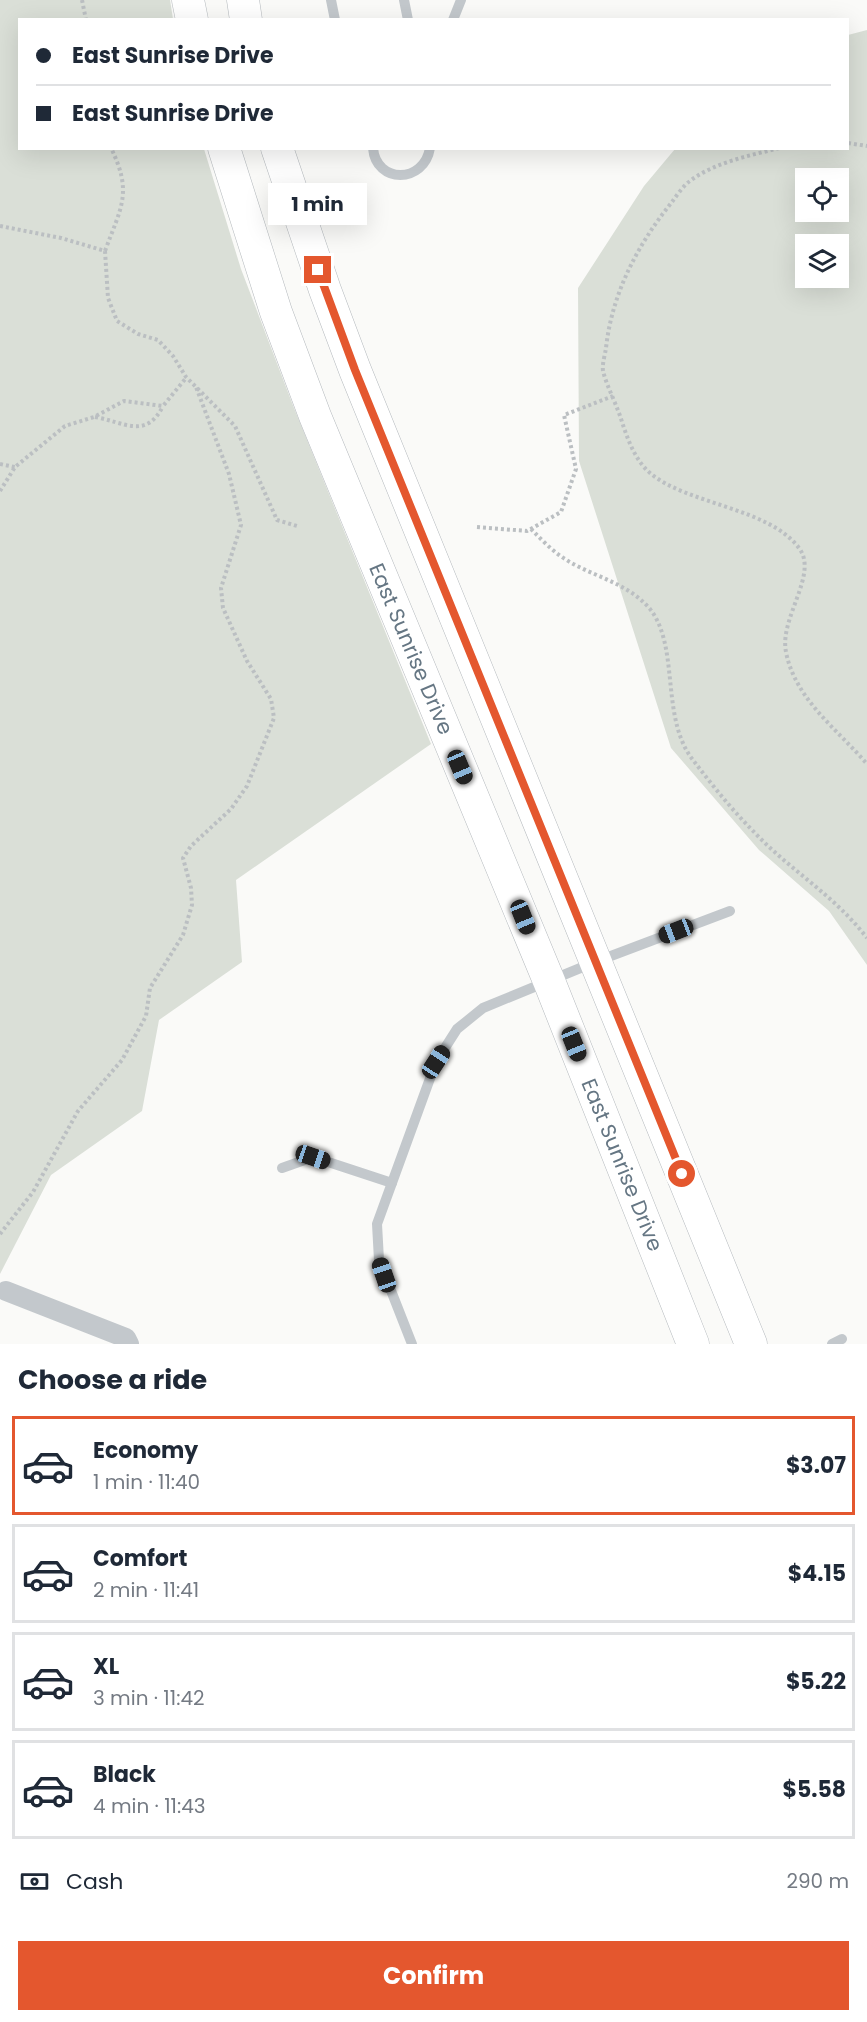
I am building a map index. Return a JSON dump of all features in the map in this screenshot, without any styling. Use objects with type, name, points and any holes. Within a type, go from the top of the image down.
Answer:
[{"type":"main road","points":[[188,0],[192,18]]},
{"type":"main road","points":[[243,0],[246,18]]},
{"type":"main road","name":"East Sunrise Drive","points":[[225,150],[276,312],[315,416],[549,981],[693,1344]]},
{"type":"main road","points":[[278,150],[355,370],[751,1344]]},
{"type":"street","points":[[6,1291],[126,1338],[129,1344]]},
{"type":"lane","points":[[331,0],[335,18]]},
{"type":"lane","points":[[404,0],[408,18]]},
{"type":"lane","points":[[454,18],[461,0]]},
{"type":"lane","points":[[374,150],[377,162],[384,170],[400,176],[410,175],[423,166],[429,150]]},
{"type":"lane","points":[[412,1344],[379,1260],[377,1224],[436,1062],[457,1029],[483,1008],[595,962],[730,911]]},
{"type":"lane","points":[[282,1168],[313,1157],[392,1183]]},
{"type":"path","points":[[82,0],[86,18]]},
{"type":"path","points":[[849,143],[867,146]]},
{"type":"path","points":[[112,150],[122,172],[125,194],[105,251],[108,298],[117,321],[138,334],[158,340],[173,356],[186,377],[235,426],[277,520],[297,526]]},
{"type":"path","points":[[771,150],[730,161],[689,181],[659,218],[634,260],[609,322],[603,370],[630,445],[649,472],[686,493],[714,502],[781,532],[799,548],[805,561],[805,574],[789,618],[785,651],[805,695],[824,721],[867,764]]},
{"type":"path","points":[[0,226],[61,238],[105,251]]},
{"type":"path","points":[[94,417],[134,427],[151,423],[186,377]]},
{"type":"path","points":[[0,1234],[33,1192],[78,1111],[122,1060],[133,1041],[146,1016],[150,988],[183,935],[192,905],[191,888],[183,858],[191,846],[231,809],[247,786],[274,718],[271,699],[237,641],[223,608],[221,588],[241,525],[229,474],[196,387]]},
{"type":"path","points":[[477,528],[526,531],[561,512],[576,469],[564,415],[614,396]]},
{"type":"path","points":[[0,491],[15,467],[65,426],[94,417],[124,402],[163,406]]},
{"type":"path","points":[[0,464],[15,467]]},
{"type":"path","points":[[531,529],[564,559],[619,584],[650,609],[663,640],[675,719],[681,741],[692,758],[754,833],[848,913],[867,938]]},
{"type":"shaded area","points":[[0,0],[170,0],[173,18],[18,18],[18,150],[204,150],[241,269],[294,408],[431,744],[236,880],[242,962],[159,1020],[142,1111],[51,1175],[0,1274]]},
{"type":"shaded area","points":[[867,30],[867,965],[829,911],[759,850],[671,748],[579,461],[578,288],[644,186],[674,150],[849,150],[849,35]]},
{"type":"route","points":[[318,270],[355,370],[682,1174]]}]
